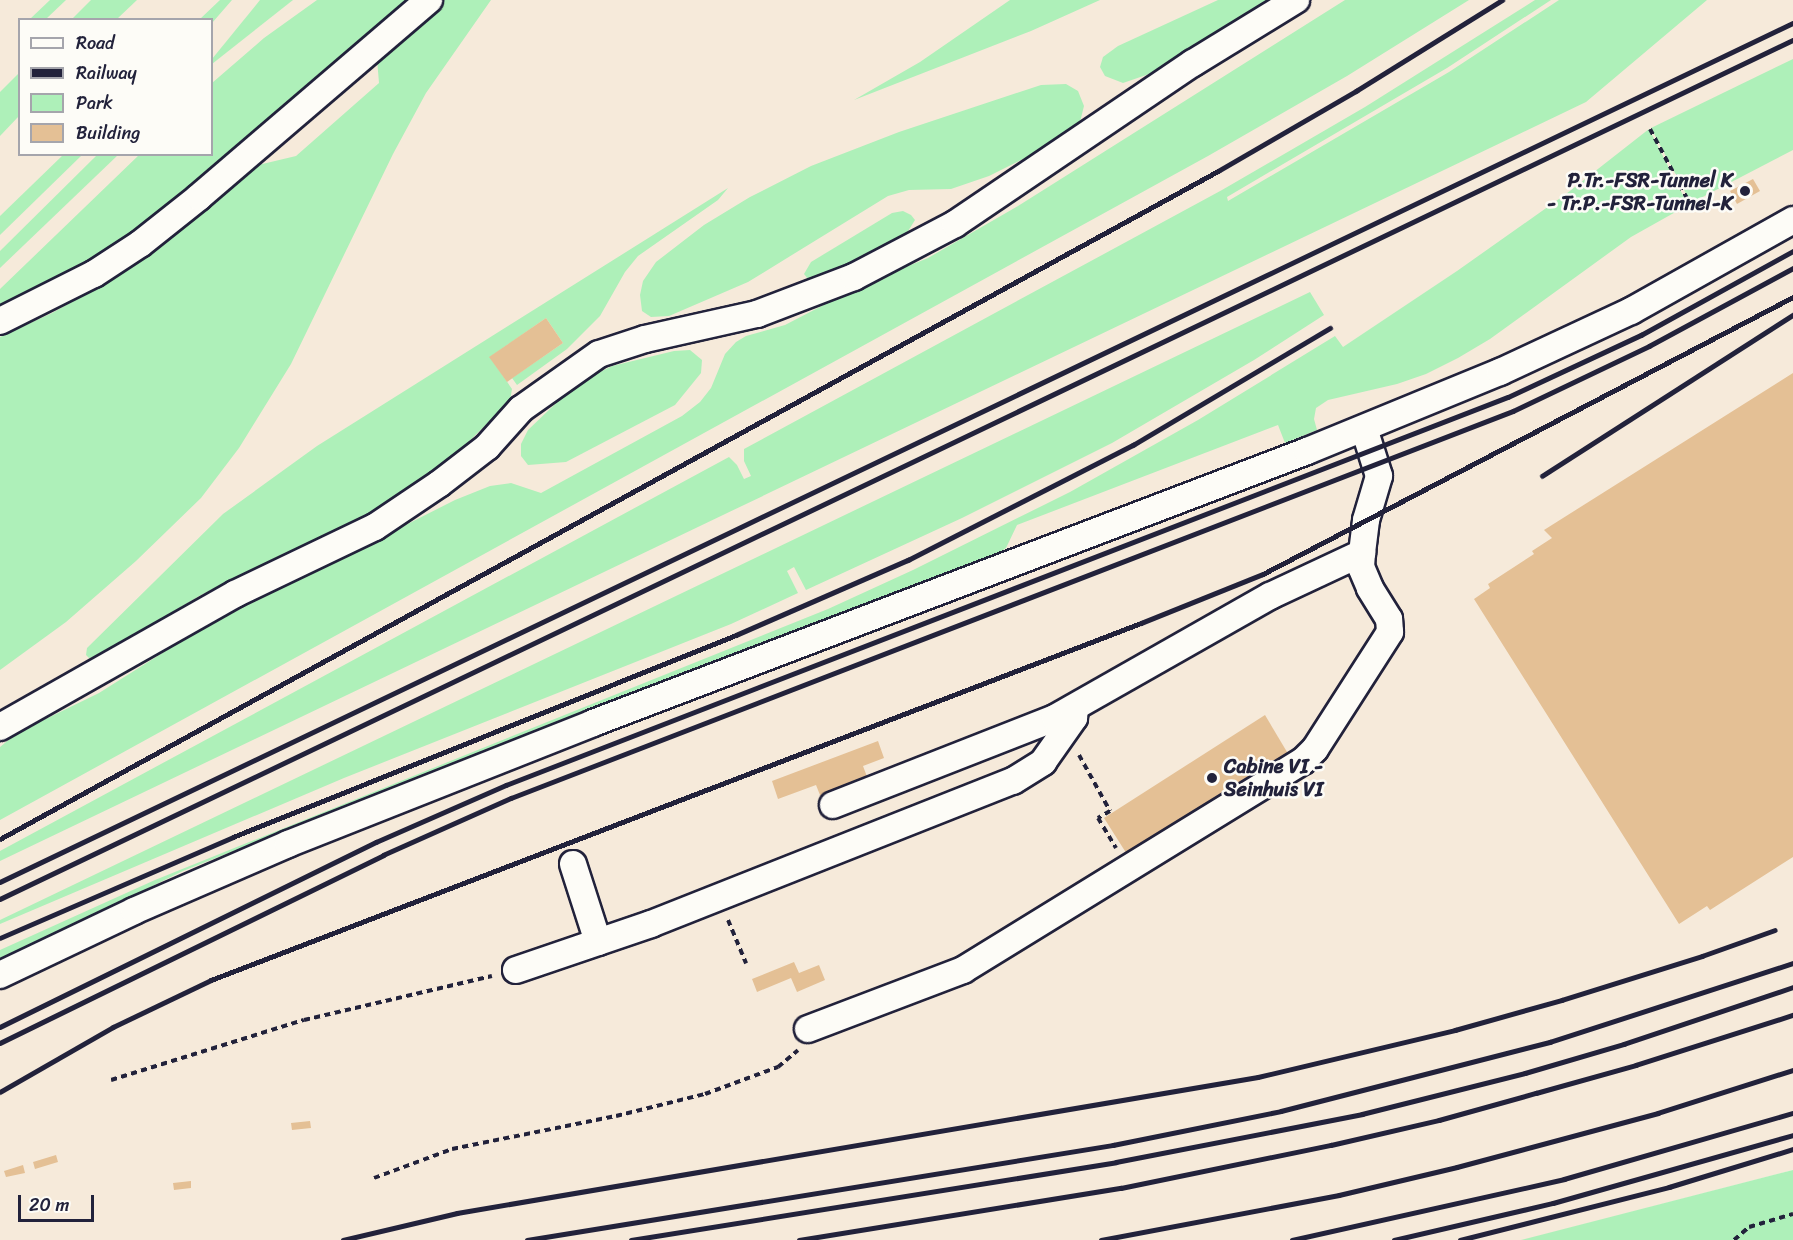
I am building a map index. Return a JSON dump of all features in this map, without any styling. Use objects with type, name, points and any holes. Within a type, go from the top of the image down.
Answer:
[{"type":"lane","points":[[0,321],[94,274],[140,244],[199,197],[429,0]]},
{"type":"lane","points":[[0,727],[235,594],[375,527],[479,454],[521,409],[599,354],[645,339],[757,314],[854,277],[955,224],[1193,63],[1296,0]]},
{"type":"lane","points":[[0,975],[144,906],[309,836],[593,723],[1364,428],[1500,372],[1631,311],[1793,220]]},
{"type":"lane","points":[[808,1029],[963,970],[1303,761],[1315,748],[1389,632],[1389,619],[1370,588],[1361,567],[1366,520],[1379,476],[1364,428]]},
{"type":"lane","points":[[833,804],[1023,732],[1075,708],[1270,596],[1362,553]]},
{"type":"lane","points":[[516,969],[598,942],[719,897],[1013,781],[1036,768],[1074,718],[1075,708]]},
{"type":"lane","points":[[573,864],[598,942]]},
{"type":"path","points":[[1650,129],[1690,204]]},
{"type":"path","points":[[1058,741],[1080,756],[1110,811],[1098,818],[1129,869]]},
{"type":"path","points":[[719,897],[746,963]]},
{"type":"path","points":[[111,1080],[304,1020],[516,969]]},
{"type":"path","points":[[374,1178],[452,1149],[616,1116],[705,1094],[778,1067],[806,1042],[808,1029]]},
{"type":"path","points":[[1734,1240],[1749,1227],[1793,1214]]},
{"type":"shaded area","points":[[0,0],[1793,0],[1793,1170],[1524,1240],[0,1240]]},
{"type":"green space","points":[[50,0],[66,0],[47,18],[31,18]]},
{"type":"green space","points":[[91,0],[137,0],[118,18],[73,18]]},
{"type":"green space","points":[[220,0],[232,0],[213,22],[213,18],[201,18]]},
{"type":"green space","points":[[260,0],[293,0],[213,63],[213,58]]},
{"type":"green space","points":[[317,0],[416,0],[189,189],[123,239],[64,276],[0,311],[0,289],[138,156],[213,156],[213,82],[264,38]]},
{"type":"green space","points":[[444,0],[491,0],[426,93],[393,154],[291,364],[239,448],[201,498],[136,561],[66,622],[0,670],[0,337],[52,313],[99,287],[147,254],[254,166],[296,156],[379,83],[377,59]]},
{"type":"green space","points":[[1010,0],[1100,0],[1031,31],[854,100],[920,62]]},
{"type":"green space","points":[[1218,0],[1273,0],[1152,73],[1123,83],[1105,76],[1100,67],[1103,57],[1118,46]]},
{"type":"green space","points":[[1345,0],[1469,0],[1347,76],[1208,156],[0,820],[0,747],[17,733],[99,693],[202,628],[455,500],[490,486],[511,483],[541,493],[682,416],[700,402],[711,388],[725,354],[736,342],[746,336],[785,325],[866,283],[928,258],[1018,206]]},
{"type":"green space","points":[[1535,0],[1551,0],[1447,68],[1227,197],[1228,201],[1449,72],[1559,0],[1707,0],[1586,102],[0,861],[0,851],[729,457],[737,465],[744,479],[751,476],[744,461],[744,449],[1222,190],[1365,107]]},
{"type":"green space","points":[[1793,59],[1793,150],[1691,203],[1651,128]]},
{"type":"green space","points":[[18,74],[18,117],[0,136],[0,92]]},
{"type":"green space","points":[[1066,84],[1078,91],[1084,106],[1080,122],[1066,136],[1037,152],[989,176],[951,189],[909,190],[888,196],[748,282],[669,316],[651,317],[642,311],[640,295],[643,281],[656,262],[704,225],[750,197],[811,166],[899,132],[1041,85]]},
{"type":"green space","points":[[1649,129],[1688,205],[1631,237],[1490,339],[1458,358],[1426,374],[1397,384],[1328,400],[1316,408],[1314,419],[1317,430],[1285,443],[1278,425],[1017,525],[1006,548],[997,554],[555,724],[183,871],[0,961],[0,950],[155,880],[828,609],[913,570],[1070,492],[1198,420],[1335,336],[1343,347],[1457,271],[1566,194]]},
{"type":"green space","points":[[62,156],[81,156],[0,235],[0,216]]},
{"type":"green space","points":[[96,156],[117,156],[0,268],[0,251]]},
{"type":"green space","points":[[728,188],[718,200],[638,256],[625,272],[600,316],[567,349],[517,385],[512,378],[563,343],[546,318],[490,357],[512,389],[510,401],[449,461],[428,477],[391,501],[327,536],[283,554],[199,596],[100,656],[89,658],[86,655],[87,648],[223,514],[317,446]]},
{"type":"green space","points":[[903,211],[915,220],[905,236],[819,283],[808,279],[804,274],[811,262],[892,213]]},
{"type":"green space","points":[[1310,292],[1324,315],[1254,360],[1112,443],[962,518],[806,590],[794,567],[787,571],[798,593],[731,624],[344,778],[0,924],[0,920]]},
{"type":"green space","points":[[690,350],[702,360],[701,373],[675,405],[566,462],[528,465],[521,456],[521,444],[528,430],[576,384],[612,366],[674,351]]},
{"type":"green space","points":[[1793,1170],[1793,1240],[1521,1240]]},
{"type":"building","name":"P.Tr.-FSR-Tunnel K - Tr.P.-FSR-Tunnel-K","points":[[1753,179],[1760,191],[1737,204],[1730,191]]},
{"type":"building","points":[[546,318],[563,343],[507,382],[489,357]]},
{"type":"building","points":[[1793,373],[1793,857],[1710,910],[1707,906],[1679,924],[1474,599],[1490,588],[1488,584],[1534,554],[1532,551],[1552,538],[1544,530]]},
{"type":"building","name":"Cabine VI - Seinhuis VI","points":[[1265,715],[1290,757],[1130,859],[1104,818]]},
{"type":"building","points":[[878,741],[884,758],[863,766],[869,782],[822,800],[816,785],[778,799],[772,781]]},
{"type":"building","points":[[794,962],[799,973],[819,965],[825,980],[797,992],[791,978],[757,992],[752,979]]},
{"type":"building","points":[[310,1121],[311,1128],[292,1130],[291,1123]]},
{"type":"building","points":[[56,1155],[58,1162],[35,1169],[33,1162]]},
{"type":"building","points":[[23,1165],[25,1173],[6,1177],[4,1171]]},
{"type":"building","points":[[191,1181],[191,1188],[174,1190],[173,1183]]},
{"type":"railway","points":[[0,839],[1218,171],[1356,91],[1502,0]]},
{"type":"railway","points":[[0,882],[1793,23]]},
{"type":"railway","points":[[0,899],[1793,40]]},
{"type":"railway","points":[[0,1027],[376,842],[506,785],[1508,397],[1641,335],[1793,251]]},
{"type":"railway","points":[[0,1043],[383,855],[511,798],[1513,411],[1649,346],[1793,268]]},
{"type":"railway","points":[[0,1092],[113,1027],[211,980],[1263,574],[1793,297]]},
{"type":"railway","points":[[1542,476],[1793,315]]},
{"type":"railway","points":[[0,938],[233,837],[736,635],[908,560],[1133,445],[1330,328]]},
{"type":"railway","points":[[343,1240],[457,1213],[1258,1077],[1455,1030],[1562,1000],[1702,956],[1775,930]]},
{"type":"railway","points":[[527,1240],[1113,1145],[1281,1111],[1550,1042],[1793,963]]},
{"type":"railway","points":[[631,1240],[1116,1162],[1362,1114],[1525,1073],[1624,1044],[1793,987]]},
{"type":"railway","points":[[799,1240],[1121,1188],[1331,1145],[1439,1120],[1636,1065],[1793,1015]]},
{"type":"railway","points":[[1101,1240],[1339,1195],[1457,1167],[1658,1113],[1793,1070]]},
{"type":"railway","points":[[1292,1240],[1564,1179],[1793,1113]]},
{"type":"railway","points":[[1394,1240],[1553,1203],[1793,1135]]},
{"type":"railway","points":[[1460,1240],[1669,1187],[1793,1149]]},
{"type":"place","name":"P.Tr.-FSR-Tunnel K - Tr.P.-FSR-Tunnel-K","points":[[1745,191]]},
{"type":"place","name":"Cabine VI - Seinhuis VI","points":[[1212,778]]}]
